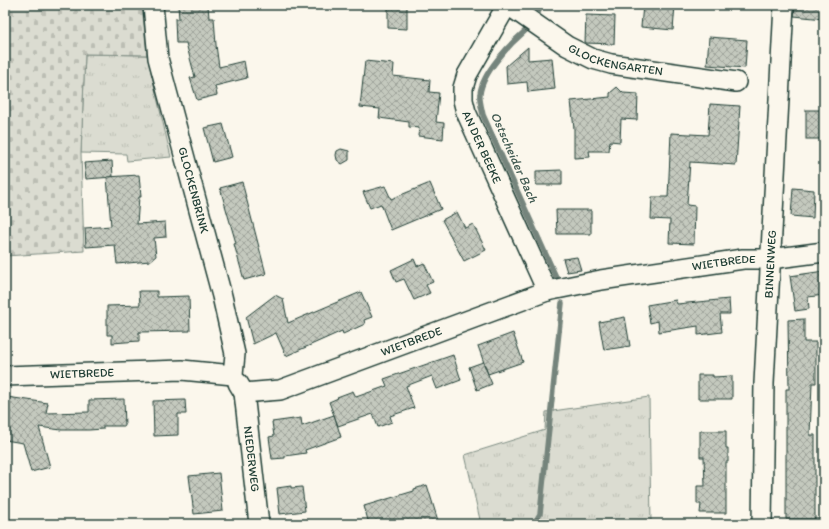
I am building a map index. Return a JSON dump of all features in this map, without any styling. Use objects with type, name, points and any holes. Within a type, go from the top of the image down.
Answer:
[{"type":"street","name":"GLOCKENBRINK","points":[[153,5],[158,58],[222,296],[235,354],[233,375]]},
{"type":"street","name":"GLOCKENGARTEN","points":[[508,5],[567,46],[593,59],[611,64],[736,82]]},
{"type":"street","name":"AN DER BEEKE","points":[[508,5],[467,75],[463,88],[463,100],[466,112],[547,291]]},
{"type":"street","name":"BINNENWEG","points":[[762,524],[764,383],[784,5]]},
{"type":"street","name":"WIETBREDE","points":[[244,393],[280,390],[547,291],[601,280],[743,259],[770,259],[824,252]]},
{"type":"street","name":"WIETBREDE","points":[[5,376],[182,370],[233,375]]},
{"type":"street","points":[[233,375],[244,393]]},
{"type":"street","name":"NIEDERWEG","points":[[244,393],[259,524]]},
{"type":"green space","points":[[5,5],[142,5],[147,55],[85,54],[81,153],[84,251],[5,256]]},
{"type":"green space","points":[[85,54],[147,55],[171,157],[127,161],[126,154],[81,153]]},
{"type":"green space","points":[[649,397],[651,524],[481,524],[465,455],[545,430],[546,412]]},
{"type":"building","points":[[178,5],[208,5],[209,18],[214,18],[219,67],[244,61],[247,78],[215,86],[217,95],[197,100],[190,78],[195,77],[186,43],[176,43],[175,19],[179,19]]},
{"type":"building","points":[[388,5],[407,5],[407,29],[388,28]]},
{"type":"building","points":[[643,5],[675,5],[673,30],[641,27]]},
{"type":"building","points":[[795,5],[824,5],[824,19],[794,16]]},
{"type":"building","points":[[586,15],[615,16],[614,44],[585,43]]},
{"type":"building","points":[[709,37],[747,40],[745,68],[707,65]]},
{"type":"building","points":[[528,47],[528,60],[552,58],[555,89],[528,92],[527,82],[507,84],[506,66]]},
{"type":"building","points":[[365,61],[394,64],[393,76],[430,80],[429,92],[439,93],[436,122],[444,123],[443,139],[418,136],[419,128],[409,127],[409,122],[379,118],[380,109],[360,107]]},
{"type":"building","points":[[617,87],[623,93],[638,94],[637,120],[621,119],[620,142],[610,141],[609,151],[589,151],[590,157],[574,158],[574,129],[571,101],[610,97],[610,93]]},
{"type":"building","points":[[710,104],[740,106],[736,165],[690,162],[687,205],[695,206],[694,244],[669,243],[670,220],[651,219],[652,197],[668,197],[671,133],[708,135]]},
{"type":"building","points":[[806,110],[824,110],[824,139],[806,139]]},
{"type":"building","points":[[223,124],[232,157],[213,162],[204,128]]},
{"type":"building","points":[[341,149],[349,151],[349,160],[342,164],[337,160],[336,155],[337,151]]},
{"type":"building","points":[[112,161],[113,177],[86,179],[84,163]]},
{"type":"building","points":[[562,170],[562,185],[536,185],[536,171]]},
{"type":"building","points":[[139,175],[141,197],[139,197],[137,224],[165,222],[166,237],[154,238],[156,256],[150,261],[117,264],[115,245],[86,247],[85,228],[111,226],[107,177]]},
{"type":"building","points":[[242,182],[266,274],[244,280],[234,244],[236,243],[220,188]]},
{"type":"building","points":[[430,183],[441,209],[391,230],[381,204],[370,208],[363,192],[385,186],[391,199]]},
{"type":"building","points":[[793,188],[814,190],[813,218],[791,216]]},
{"type":"building","points":[[556,210],[591,210],[591,234],[557,234]]},
{"type":"building","points":[[457,212],[465,228],[473,224],[486,250],[464,261],[442,220]]},
{"type":"building","points":[[577,257],[581,270],[567,272],[563,259]]},
{"type":"building","points":[[414,259],[417,266],[424,263],[433,282],[426,285],[430,293],[414,300],[404,279],[396,282],[391,270]]},
{"type":"building","points":[[824,271],[824,295],[808,297],[809,309],[795,311],[790,276]]},
{"type":"building","points":[[139,291],[157,291],[157,297],[189,296],[190,331],[139,332],[139,341],[112,343],[112,335],[107,335],[107,306],[140,305]]},
{"type":"building","points":[[361,292],[372,317],[364,320],[365,324],[343,334],[342,331],[286,356],[276,333],[253,344],[246,317],[275,295],[283,299],[288,323]]},
{"type":"building","points":[[729,299],[730,314],[720,314],[722,332],[698,335],[698,326],[659,332],[658,321],[650,323],[647,305],[676,300],[677,304]]},
{"type":"building","points":[[625,317],[630,346],[604,350],[599,322]]},
{"type":"building","points":[[804,319],[804,342],[816,342],[816,383],[812,383],[810,435],[815,435],[815,519],[786,519],[786,389],[789,389],[788,320]]},
{"type":"building","points":[[513,333],[523,362],[488,374],[478,346]]},
{"type":"building","points":[[453,355],[461,380],[437,389],[432,376],[406,386],[414,408],[390,416],[392,422],[378,427],[373,414],[338,426],[329,402],[338,398],[337,397],[353,391],[356,397],[387,386],[384,379]]},
{"type":"building","points":[[483,362],[492,384],[477,390],[469,367]]},
{"type":"building","points":[[698,375],[713,375],[713,377],[732,376],[732,399],[698,399]]},
{"type":"building","points":[[7,397],[48,403],[46,413],[89,412],[89,400],[124,399],[125,426],[103,426],[103,429],[89,430],[61,430],[39,427],[50,467],[31,472],[23,443],[5,440],[5,412]]},
{"type":"building","points":[[185,400],[186,414],[178,414],[178,435],[154,436],[153,401]]},
{"type":"building","points":[[334,415],[341,437],[305,450],[306,453],[285,456],[285,458],[272,459],[269,437],[274,436],[272,422],[301,418],[302,426]]},
{"type":"building","points":[[700,431],[726,431],[728,462],[726,462],[726,513],[700,513],[701,504],[697,504],[697,486],[705,486],[704,457],[700,457]]},
{"type":"building","points":[[219,473],[223,511],[194,514],[189,476]]},
{"type":"building","points":[[427,485],[439,524],[369,524],[364,506],[414,491],[414,489]]},
{"type":"building","points":[[291,486],[291,488],[302,487],[305,511],[280,514],[277,488]]},
{"type":"waterway","name":"Ostscheider Bach","points":[[538,13],[541,5]]},
{"type":"waterway","name":"Ostscheider Bach","points":[[525,31],[512,43],[491,68],[482,86],[480,102],[483,115],[556,277]]},
{"type":"waterway","name":"Ostscheider Bach","points":[[534,524],[540,514],[562,303]]}]
